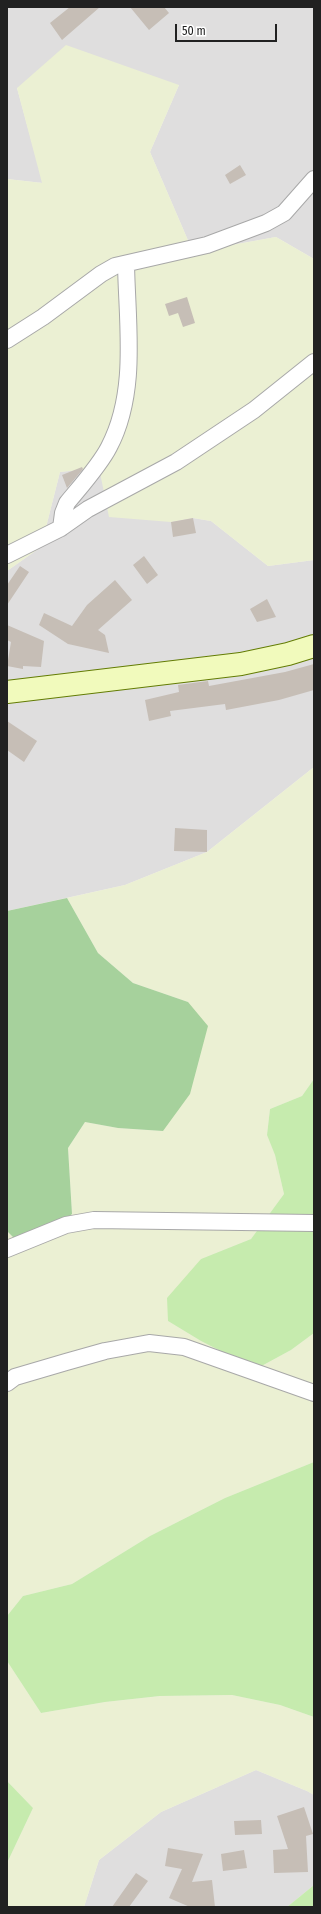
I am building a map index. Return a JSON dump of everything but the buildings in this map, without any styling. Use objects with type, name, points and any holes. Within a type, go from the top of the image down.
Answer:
[{"type":"street","points":[[7,340],[43,317],[101,274],[115,266],[207,245],[266,223],[284,213],[314,179]]},
{"type":"street","points":[[61,528],[63,513],[67,503],[109,448],[122,414],[128,375],[126,264]]},
{"type":"street","points":[[7,555],[61,528],[88,509],[176,462],[254,410],[314,362]]},
{"type":"street","points":[[7,692],[241,664],[288,654],[314,646]]},
{"type":"street","points":[[7,1249],[66,1226],[94,1220],[314,1222]]},
{"type":"street","points":[[7,1383],[15,1377],[105,1351],[149,1343],[184,1347],[314,1393]]},
{"type":"shaded area","points":[[7,7],[314,7],[314,259],[276,237],[193,252],[150,152],[179,85],[17,88],[43,183],[7,179]]},
{"type":"shaded area","points":[[100,467],[171,522],[193,518],[211,521],[268,566],[314,560],[314,767],[207,852],[125,885],[7,911],[7,571],[41,547],[60,472]]},
{"type":"shaded area","points":[[256,1770],[314,1795],[314,1885],[287,1907],[84,1907],[99,1860],[161,1812]]},
{"type":"green space","points":[[66,45],[179,85],[150,152],[193,252],[276,237],[314,259],[314,560],[268,566],[211,521],[193,518],[171,522],[109,517],[99,468],[60,472],[41,547],[7,571],[7,179],[42,183],[17,88]]},
{"type":"green space","points":[[314,767],[314,1079],[302,1096],[270,1109],[267,1135],[275,1155],[284,1194],[251,1239],[201,1259],[168,1321],[201,1341],[256,1369],[291,1350],[314,1333],[314,1462],[225,1498],[150,1536],[72,1584],[23,1596],[7,1616],[7,1231],[22,1246],[72,1214],[68,1148],[85,1122],[118,1128],[163,1131],[188,1002],[133,983],[98,953],[67,898],[125,885],[207,852]]},
{"type":"green space","points":[[67,898],[98,953],[133,983],[188,1002],[208,1026],[190,1094],[163,1131],[118,1128],[85,1122],[68,1148],[72,1214],[44,1241],[22,1246],[7,1231],[7,911]]},
{"type":"green space","points":[[314,1079],[314,1333],[291,1350],[256,1369],[201,1341],[168,1321],[167,1298],[201,1259],[251,1239],[284,1194],[275,1155],[267,1135],[270,1109],[302,1096]]},
{"type":"green space","points":[[314,1462],[314,1717],[280,1705],[232,1695],[160,1696],[105,1702],[41,1713],[7,1661],[7,1616],[23,1596],[72,1584],[150,1536],[225,1498]]},
{"type":"green space","points":[[7,1661],[41,1713],[105,1702],[161,1696],[232,1695],[280,1705],[314,1717],[314,1795],[256,1770],[161,1812],[99,1860],[84,1907],[7,1907],[7,1863],[33,1808],[7,1781]]},
{"type":"green space","points":[[7,1781],[33,1808],[7,1863]]},
{"type":"green space","points":[[314,1885],[314,1907],[287,1907]]}]
